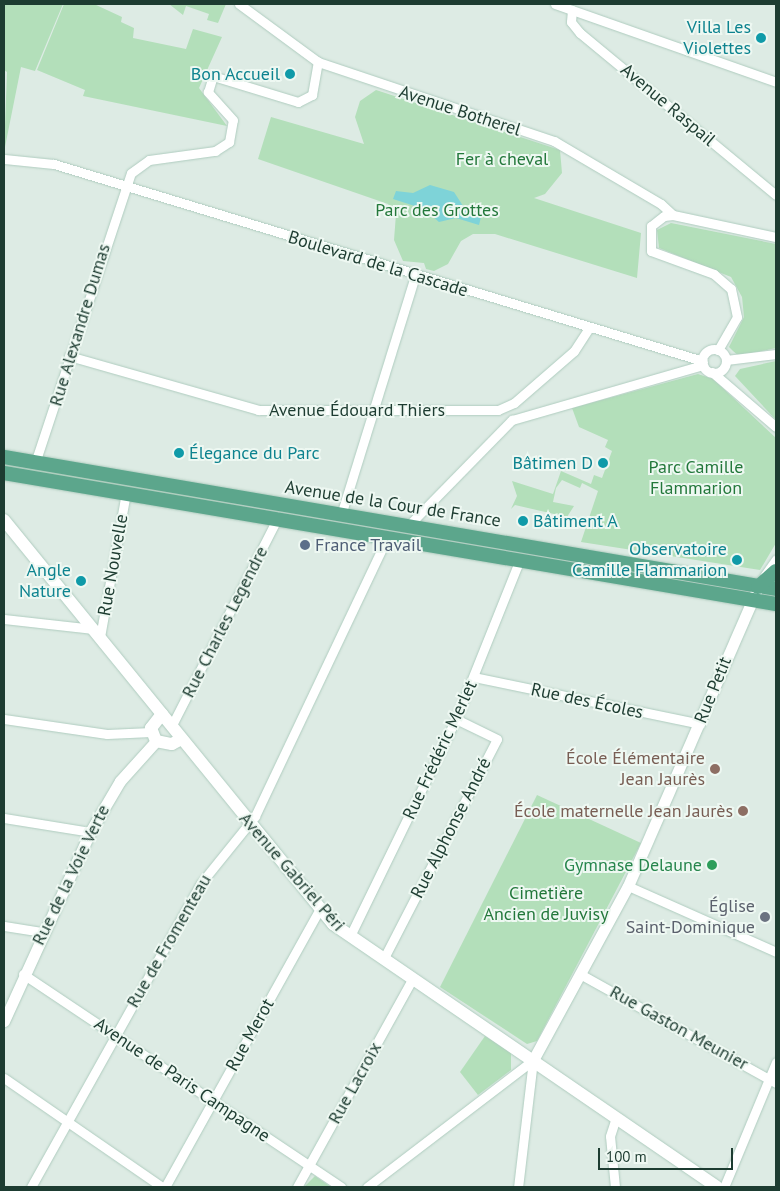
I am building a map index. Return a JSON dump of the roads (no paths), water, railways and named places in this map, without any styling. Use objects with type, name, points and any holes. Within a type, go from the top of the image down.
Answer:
[{"type":"main road","name":"Avenue de la Cour de France","points":[[4,457],[341,515],[410,524],[776,590]]},
{"type":"main road","points":[[4,462],[35,463]]},
{"type":"main road","name":"Avenue de la Cour de France","points":[[4,473],[278,517],[776,604]]},
{"type":"main road","name":"Avenue Gabriel Péri","points":[[4,520],[320,908],[350,936],[717,1187]]},
{"type":"main road","points":[[758,587],[776,571]]},
{"type":"main road","points":[[162,714],[154,736],[172,744],[181,739]]},
{"type":"street","name":"Avenue Botherel","points":[[239,4],[318,62],[554,141],[661,204],[674,216]]},
{"type":"street","points":[[555,4],[776,82]]},
{"type":"street","name":"Avenue Raspail","points":[[572,10],[571,22],[580,33],[776,196]]},
{"type":"street","points":[[124,186],[131,173],[149,160],[215,151],[228,142],[233,120],[208,92],[214,76],[301,102],[312,95],[318,62]]},
{"type":"street","name":"Boulevard de la Cascade","points":[[4,160],[54,164],[703,363]]},
{"type":"street","name":"Rue Alexandre Dumas","points":[[35,463],[124,186]]},
{"type":"street","points":[[718,350],[737,317],[731,289],[714,274],[662,257],[648,245],[651,226],[664,216],[674,216],[776,237]]},
{"type":"street","points":[[341,515],[415,276]]},
{"type":"street","points":[[512,420],[507,407],[578,347],[589,328]]},
{"type":"street","points":[[718,350],[726,360]]},
{"type":"street","points":[[410,524],[512,420],[687,372],[703,363],[707,351],[718,350]]},
{"type":"street","points":[[726,360],[776,354]]},
{"type":"street","name":"Avenue Édouard Thiers","points":[[69,356],[258,410],[373,412],[507,407]]},
{"type":"street","points":[[683,358],[687,372]]},
{"type":"street","points":[[712,372],[723,369],[726,360]]},
{"type":"street","points":[[703,363],[776,427]]},
{"type":"street","name":"Rue Nouvelle","points":[[96,633],[126,492]]},
{"type":"street","name":"Rue Charles Legendre","points":[[171,727],[278,517]]},
{"type":"street","name":"Rue de Fromenteau","points":[[31,1187],[201,883],[250,824],[388,536]]},
{"type":"street","name":"Rue Frédéric Merlet","points":[[350,936],[456,719],[520,559]]},
{"type":"street","points":[[758,587],[776,559]]},
{"type":"street","name":"Rue Petit","points":[[533,1060],[628,886],[700,724],[749,600],[758,587]]},
{"type":"street","points":[[4,619],[96,633]]},
{"type":"street","name":"Rue des Écoles","points":[[474,676],[700,724]]},
{"type":"street","points":[[4,719],[107,734],[154,736]]},
{"type":"street","name":"Rue Alphonse André","points":[[384,958],[497,739],[456,719]]},
{"type":"street","name":"Rue de la Voie Verte","points":[[4,1021],[42,932],[90,832],[120,781],[154,736]]},
{"type":"street","points":[[4,818],[90,832]]},
{"type":"street","points":[[628,886],[776,952]]},
{"type":"street","name":"Rue Merot","points":[[163,1187],[320,908]]},
{"type":"street","points":[[4,926],[42,932]]},
{"type":"street","name":"Avenue de Paris Campagne","points":[[23,974],[341,1187]]},
{"type":"street","name":"Rue Gaston Meunier","points":[[580,974],[773,1081]]},
{"type":"street","name":"Rue Lacroix","points":[[298,1187],[412,978]]},
{"type":"street","points":[[368,1187],[533,1060]]},
{"type":"street","points":[[518,1187],[533,1060]]},
{"type":"street","points":[[724,1187],[773,1081],[776,1062]]},
{"type":"street","points":[[4,1078],[163,1187]]},
{"type":"street","points":[[615,1187],[610,1136],[616,1117]]},
{"type":"water","points":[[430,185],[454,192],[465,209],[481,217],[479,225],[456,218],[439,222],[424,209],[393,199],[396,191],[413,193]]},
{"type":"place","name":"Villa Les Violettes","points":[[761,38]]},
{"type":"place","name":"Bon Accueil","points":[[290,74]]},
{"type":"place","name":"Élegance du Parc","points":[[179,453]]},
{"type":"place","name":"Bâtimen D","points":[[603,463]]},
{"type":"place","name":"Bâtiment A","points":[[523,521]]},
{"type":"place","name":"France Travail","points":[[305,545]]},
{"type":"place","name":"Observatoire Camille Flammarion","points":[[737,560]]},
{"type":"place","name":"Angle Nature","points":[[81,581]]},
{"type":"place","name":"École Élémentaire Jean Jaurès","points":[[715,769]]},
{"type":"place","name":"École maternelle Jean Jaurès","points":[[743,811]]},
{"type":"place","name":"Gymnase Delaune","points":[[712,865]]},
{"type":"place","name":"Église Saint-Dominique","points":[[765,917]]},
{"type":"park label","name":"Fer à cheval","points":[[502,159]]},
{"type":"park label","name":"Parc des Grottes","points":[[437,210]]},
{"type":"park label","name":"Parc Camille Flammarion","points":[[696,478]]},
{"type":"park label","name":"Cimetière Ancien de Juvisy","points":[[546,904]]}]
